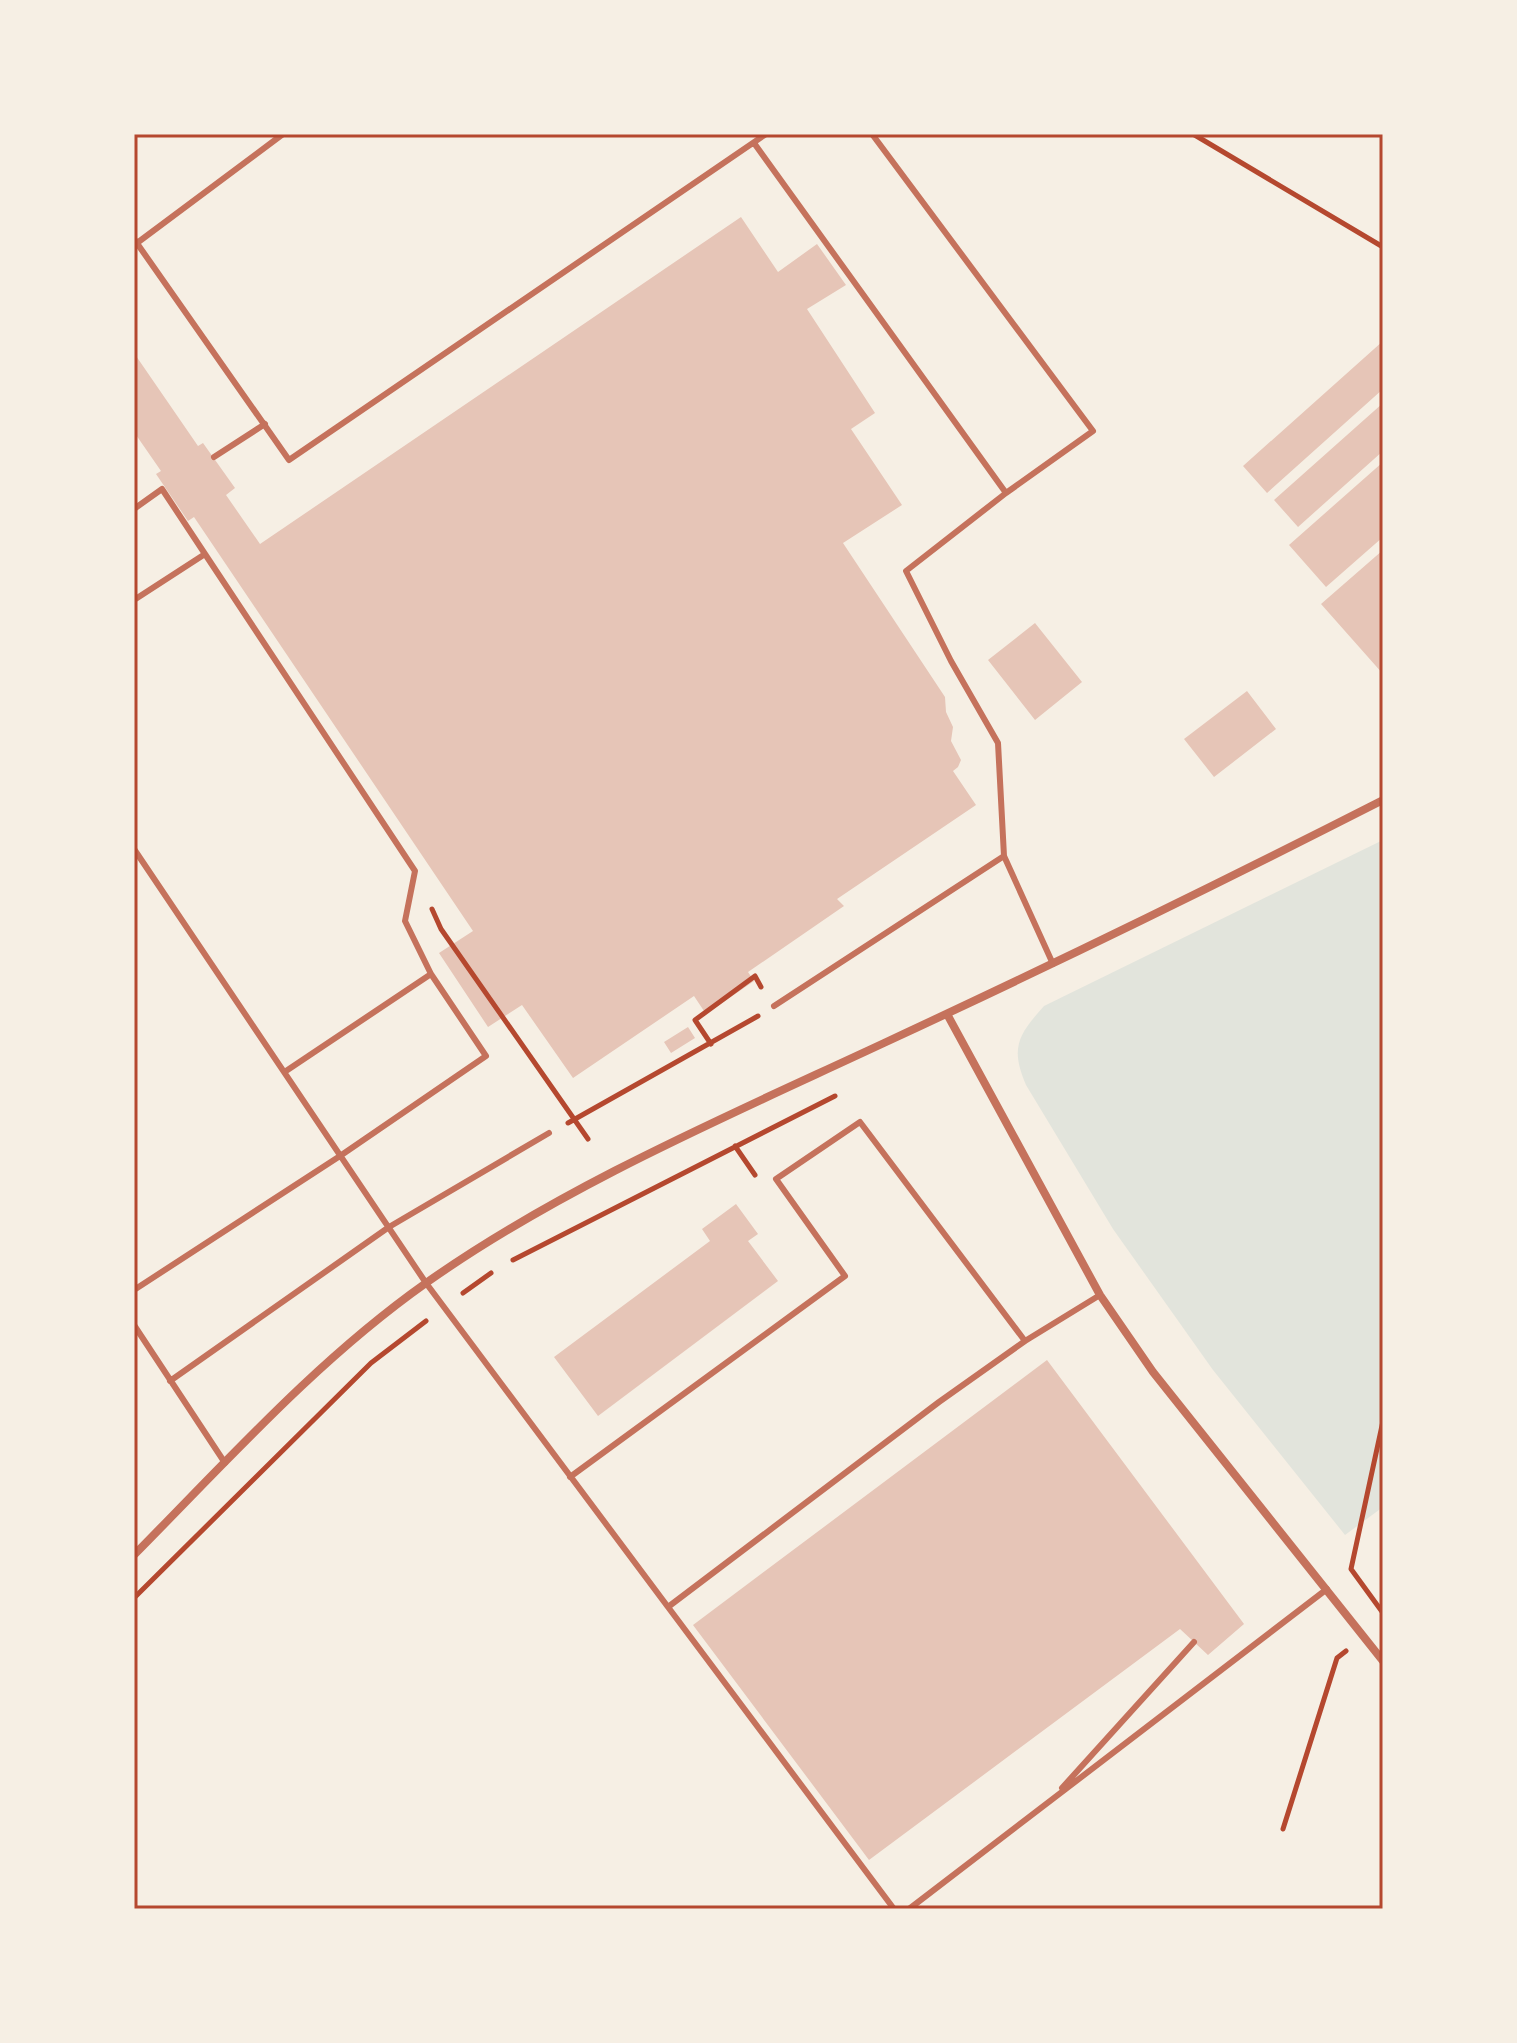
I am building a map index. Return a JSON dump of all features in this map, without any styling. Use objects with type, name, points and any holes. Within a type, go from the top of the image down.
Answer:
[{"type":"street","points":[[134,1555],[290,1397],[357,1337],[426,1283],[584,1187],[1053,964],[1383,800]]},
{"type":"street","points":[[947,1014],[1100,1295],[1153,1372],[1383,1661]]},
{"type":"lane","points":[[283,134],[135,241],[289,460],[766,134]]},
{"type":"lane","points":[[872,134],[1093,431],[1006,493],[906,571],[951,661],[998,743],[1004,856],[1053,964]]},
{"type":"lane","points":[[754,143],[1006,493]]},
{"type":"lane","points":[[214,457],[265,424]]},
{"type":"lane","points":[[134,509],[162,489],[415,871],[405,921],[431,974],[486,1056],[340,1156],[134,1290]]},
{"type":"lane","points":[[134,600],[205,554]]},
{"type":"lane","points":[[134,849],[426,1283],[894,1909]]},
{"type":"lane","points":[[774,1006],[1004,856]]},
{"type":"lane","points":[[286,1071],[431,974]]},
{"type":"lane","points":[[570,1477],[845,1276],[776,1179],[860,1122],[1025,1341]]},
{"type":"lane","points":[[170,1381],[389,1227],[549,1133]]},
{"type":"lane","points":[[668,1607],[939,1402],[1025,1341],[1100,1295]]},
{"type":"lane","points":[[134,1325],[225,1463]]},
{"type":"lane","points":[[909,1909],[1327,1589]]},
{"type":"lane","points":[[1052,1800],[1194,1642]]},
{"type":"path","points":[[1193,134],[1383,247]]},
{"type":"path","points":[[415,871],[441,929],[588,1139]]},
{"type":"path","points":[[711,1044],[695,1020],[755,976]]},
{"type":"path","points":[[574,1119],[774,1006]]},
{"type":"path","points":[[134,1598],[371,1363],[501,1266],[845,1091]]},
{"type":"path","points":[[735,1146],[755,1175],[776,1179]]},
{"type":"path","points":[[1383,1421],[1351,1569],[1383,1613]]},
{"type":"path","points":[[1283,1829],[1337,1658],[1364,1636]]},
{"type":"shaded area","points":[[1383,840],[1383,1507],[1345,1535],[1213,1370],[1113,1229],[1026,1085],[1018,1051],[1028,1025],[1044,1006]]},
{"type":"building","points":[[741,217],[778,272],[817,244],[846,285],[807,309],[875,413],[851,429],[902,505],[843,543],[945,697],[946,712],[953,727],[951,741],[961,760],[953,771],[976,805],[837,899],[844,906],[748,972],[754,981],[706,1014],[694,996],[573,1078],[522,1005],[488,1027],[439,953],[473,931],[194,517],[188,521],[156,474],[161,471],[134,432],[134,353],[198,446],[203,443],[235,488],[226,495],[260,544]]},
{"type":"building","points":[[1383,341],[1383,389],[1267,493],[1243,466]]},
{"type":"building","points":[[1383,403],[1383,451],[1298,527],[1274,500]]},
{"type":"building","points":[[1383,462],[1383,537],[1326,587],[1289,545]]},
{"type":"building","points":[[1383,550],[1383,674],[1321,604]]},
{"type":"building","points":[[1035,623],[1082,682],[1035,720],[988,660]]},
{"type":"building","points":[[1247,691],[1276,729],[1214,777],[1184,739]]},
{"type":"building","points":[[688,1027],[695,1038],[671,1053],[664,1042]]},
{"type":"building","points":[[736,1204],[758,1234],[748,1241],[778,1281],[598,1416],[554,1357],[710,1241],[702,1229]]},
{"type":"building","points":[[1047,1360],[1244,1624],[1208,1655],[1180,1629],[869,1860],[693,1625]]}]
